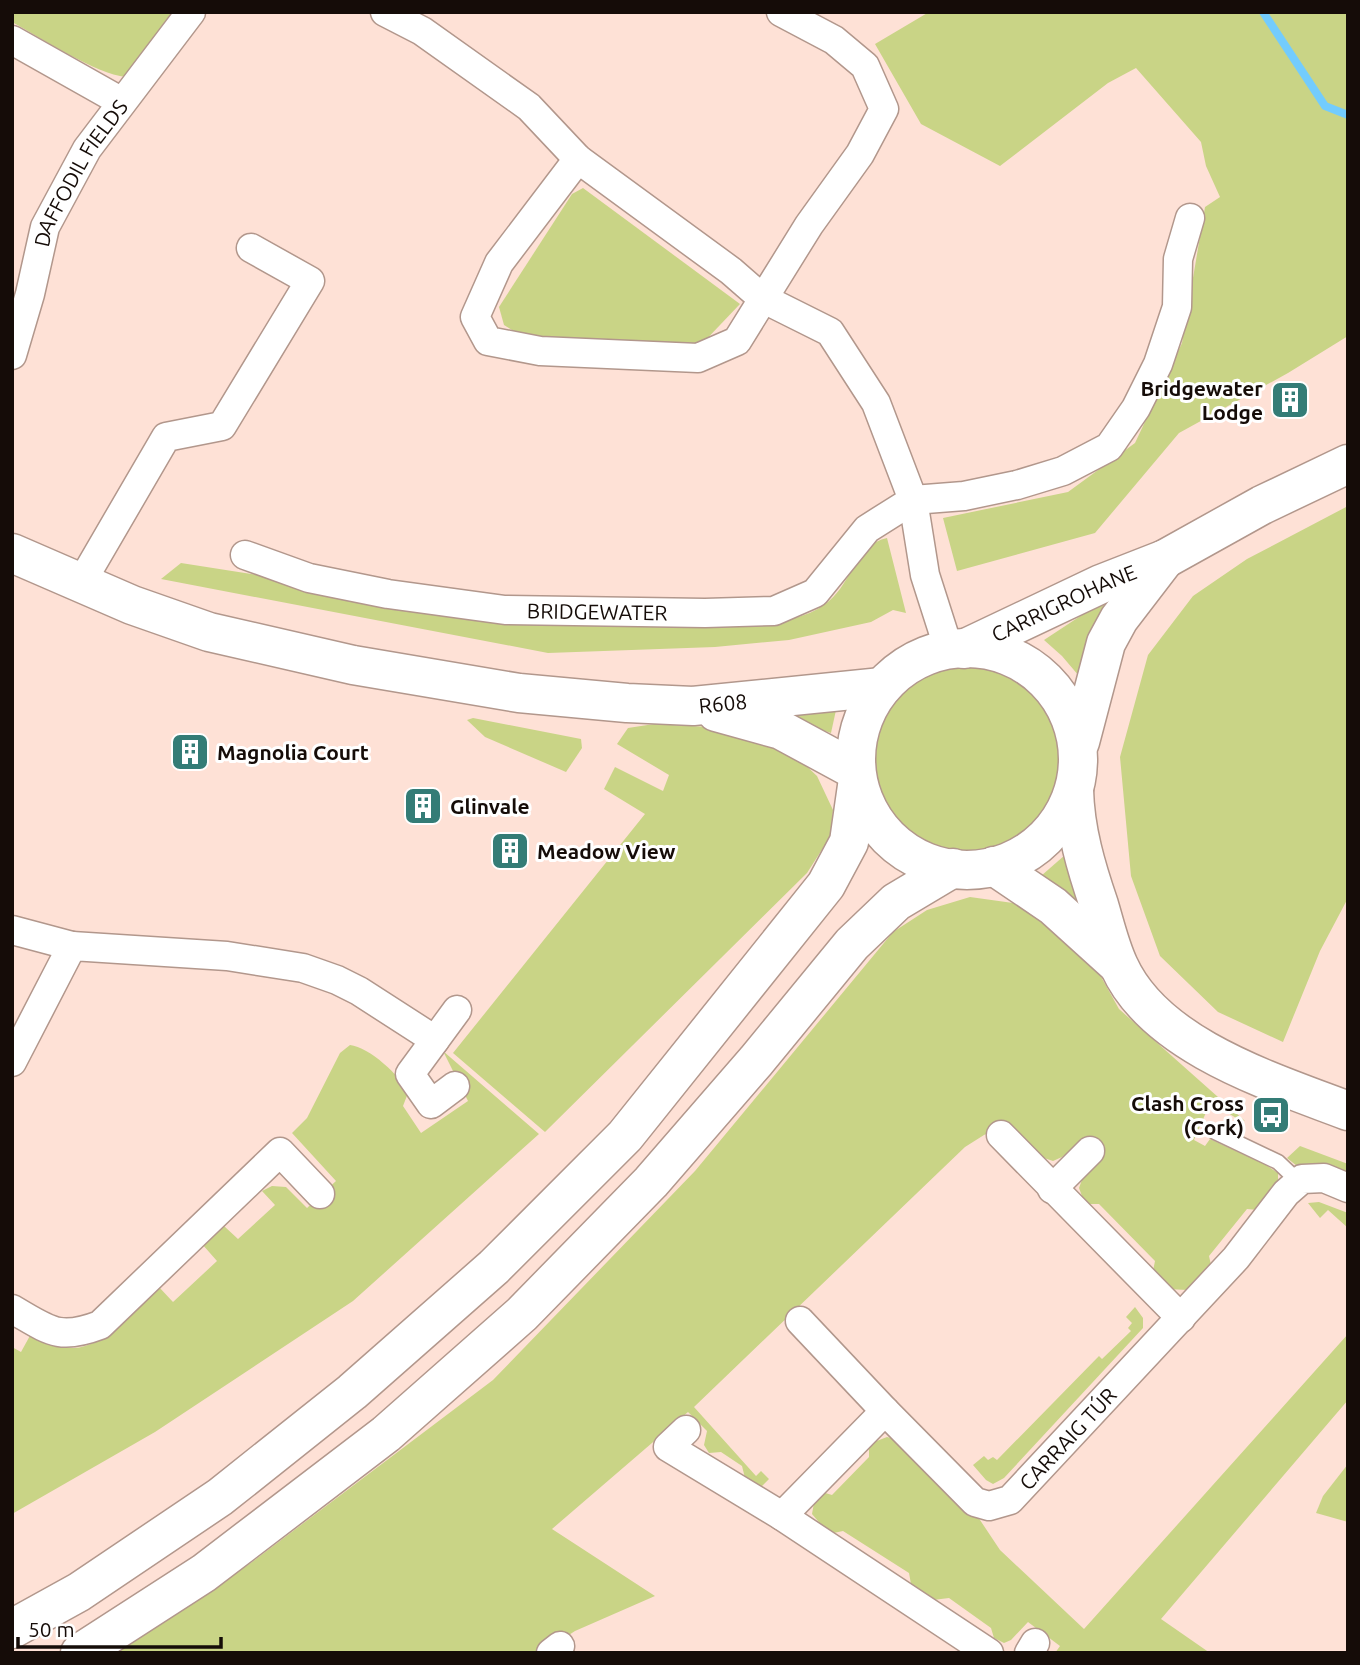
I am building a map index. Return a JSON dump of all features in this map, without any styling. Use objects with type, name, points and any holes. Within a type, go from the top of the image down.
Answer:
[{"type":"main road","name":"CARRIGROHANE","points":[[957,650],[1101,584],[1165,559],[1262,505],[1348,464]]},
{"type":"main road","name":"R608","points":[[12,553],[132,605],[209,632],[353,665],[519,693],[693,706],[882,687]]},
{"type":"main road","name":"CARRIGROHANE","points":[[1080,741],[1106,643],[1125,610],[1165,559]]},
{"type":"main road","points":[[12,1629],[79,1592],[220,1497],[352,1392],[494,1267],[625,1136],[826,885],[849,842],[858,731],[867,708],[882,687],[900,670],[923,657],[957,650],[996,652],[1025,665],[1050,685],[1069,711],[1080,741],[1080,762],[1074,790],[1062,816],[1044,838],[1020,855],[994,866],[953,868],[927,862],[903,850],[883,833],[867,811],[855,778]]},
{"type":"main road","name":"R608","points":[[693,706],[781,730],[855,778]]},
{"type":"main road","points":[[1074,790],[1078,836],[1119,966],[1133,990],[1176,1032],[1201,1047],[1252,1073],[1348,1111]]},
{"type":"main road","points":[[994,866],[1053,906],[1119,966]]},
{"type":"main road","points":[[80,1653],[204,1573],[386,1434],[522,1314],[651,1182],[756,1061],[852,944],[896,902],[953,868]]},
{"type":"street","name":"DAFFODIL FIELDS","points":[[12,355],[30,294],[45,227],[87,149],[191,12]]},
{"type":"street","points":[[385,12],[422,31],[529,107],[578,159],[731,271],[762,298],[830,332],[876,403],[913,500],[926,575],[957,650]]},
{"type":"street","points":[[578,159],[499,263],[474,317],[488,341],[540,351],[698,358],[737,341],[809,225],[860,154],[884,109],[865,66],[834,40],[781,12]]},
{"type":"street","points":[[12,40],[122,102]]},
{"type":"street","name":"BRIDGEWATER","points":[[245,555],[309,578],[388,594],[495,608],[705,613],[774,611],[815,593],[867,529],[913,500],[964,496],[1017,485],[1063,471],[1109,447],[1136,408],[1158,365],[1177,307],[1178,259],[1190,218]]},
{"type":"street","points":[[81,583],[166,437],[222,426],[310,281],[251,248]]},
{"type":"street","points":[[12,930],[72,947],[227,956],[303,968],[359,991],[435,1040]]},
{"type":"street","points":[[12,1062],[72,947]]},
{"type":"street","points":[[455,1086],[421,1111],[410,1074],[457,1010]]},
{"type":"street","points":[[1001,1135],[1181,1318]]},
{"type":"street","points":[[1052,1189],[1090,1151]]},
{"type":"street","points":[[12,1309],[48,1329],[63,1334],[78,1334],[100,1325],[281,1152],[320,1194]]},
{"type":"street","points":[[1299,1182],[1302,1179],[1324,1178],[1348,1188]]},
{"type":"street","name":"CARRAIG TÚR","points":[[800,1321],[975,1502],[989,1506],[1001,1504],[1010,1500],[1181,1318],[1236,1258],[1286,1194],[1299,1182]]},
{"type":"street","points":[[782,1516],[885,1411]]},
{"type":"street","points":[[686,1430],[668,1447],[782,1516],[989,1653]]},
{"type":"lane","points":[[1215,1132],[1278,1162],[1299,1182]]},
{"type":"green space","points":[[12,12],[181,12],[126,77],[100,69],[53,46],[12,22]]},
{"type":"green space","points":[[929,12],[1348,12],[1348,336],[1288,373],[1179,433],[1095,533],[957,571],[943,518],[1068,492],[1135,443],[1182,343],[1205,207],[1220,197],[1206,166],[1201,142],[1136,68],[1108,83],[1000,166],[921,124],[875,44]]},
{"type":"green space","points":[[583,188],[740,304],[700,346],[658,351],[520,335],[504,325],[499,307],[572,194]]},
{"type":"green space","points":[[1348,506],[1348,898],[1320,951],[1283,1042],[1218,1012],[1160,956],[1131,876],[1120,757],[1148,655],[1193,596],[1247,559]]},
{"type":"green space","points":[[887,538],[906,613],[893,610],[871,622],[789,640],[715,647],[548,653],[161,579],[181,563],[290,580],[751,626],[792,619],[821,607],[837,593],[868,548]]},
{"type":"green space","points":[[1129,584],[1079,676],[1044,640]]},
{"type":"green space","points":[[967,666],[985,667],[1003,673],[1034,693],[1054,724],[1060,742],[1060,778],[1054,796],[1034,827],[1003,847],[985,853],[967,854],[949,853],[931,847],[900,827],[880,796],[874,778],[873,760],[874,742],[880,724],[900,693],[931,673],[949,667]]},
{"type":"green space","points":[[836,710],[831,733],[774,714]]},
{"type":"green space","points":[[473,718],[581,739],[582,748],[566,772],[485,737],[467,720]]},
{"type":"green space","points":[[654,724],[729,728],[781,742],[817,776],[833,810],[830,837],[807,873],[545,1132],[453,1053],[645,814],[604,789],[615,767],[663,791],[669,775],[617,744],[628,728]]},
{"type":"green space","points":[[1065,855],[1099,935],[1041,876]]},
{"type":"green space","points":[[970,897],[1013,903],[1058,925],[1094,964],[1119,1009],[1245,1121],[1211,1101],[1194,1140],[1205,1146],[1210,1139],[1278,1173],[1278,1181],[1258,1210],[1247,1209],[1209,1256],[1211,1265],[1188,1290],[1167,1289],[1152,1276],[1155,1261],[1099,1204],[1085,1204],[1079,1188],[1083,1177],[1103,1156],[1087,1137],[1053,1161],[1041,1157],[1007,1124],[965,1147],[694,1407],[756,1476],[761,1471],[769,1479],[761,1487],[745,1478],[742,1466],[721,1452],[709,1453],[704,1445],[707,1431],[688,1412],[552,1529],[655,1596],[575,1631],[541,1653],[115,1653],[252,1562],[493,1380],[695,1171],[893,932],[927,910]]},
{"type":"green space","points":[[350,1045],[366,1051],[384,1063],[399,1079],[408,1093],[403,1106],[421,1133],[468,1101],[443,1051],[539,1134],[353,1301],[155,1432],[12,1514],[12,1347],[21,1352],[32,1332],[63,1346],[85,1346],[108,1333],[158,1286],[173,1302],[217,1261],[202,1244],[224,1226],[238,1239],[275,1205],[262,1191],[272,1186],[286,1187],[307,1208],[336,1181],[292,1133],[307,1118],[340,1053]]},
{"type":"green space","points":[[1300,1146],[1348,1164],[1348,1175],[1297,1166],[1287,1158]]},
{"type":"green space","points":[[1319,1202],[1348,1213],[1348,1228],[1328,1210],[1320,1218],[1308,1203]]},
{"type":"green space","points":[[1135,1307],[1143,1318],[1143,1328],[1004,1478],[993,1484],[986,1480],[973,1465],[984,1456],[988,1460],[993,1457],[997,1460],[1099,1356],[1102,1359],[1131,1331],[1128,1328],[1132,1323],[1126,1317]]},
{"type":"green space","points":[[1348,1334],[1348,1400],[1161,1619],[1210,1653],[1055,1653],[1060,1646],[1028,1622],[1011,1640],[1004,1643],[994,1638],[991,1628],[949,1598],[933,1600],[911,1584],[909,1573],[843,1531],[829,1534],[812,1514],[814,1503],[822,1492],[832,1495],[869,1457],[869,1444],[887,1437],[894,1439],[978,1517],[1000,1550],[1084,1629]]},
{"type":"green space","points":[[1348,1464],[1348,1522],[1316,1513],[1323,1496]]},
{"type":"waterway","points":[[1263,12],[1325,106],[1348,115]]},
{"type":"place","name":"Bridgewater Lodge","points":[[1290,400]]},
{"type":"place","name":"Magnolia Court","points":[[190,752]]},
{"type":"place","name":"Glinvale","points":[[423,806]]},
{"type":"place","name":"Meadow View","points":[[510,851]]},
{"type":"place","name":"Clash Cross (Cork)","points":[[1271,1115]]}]
